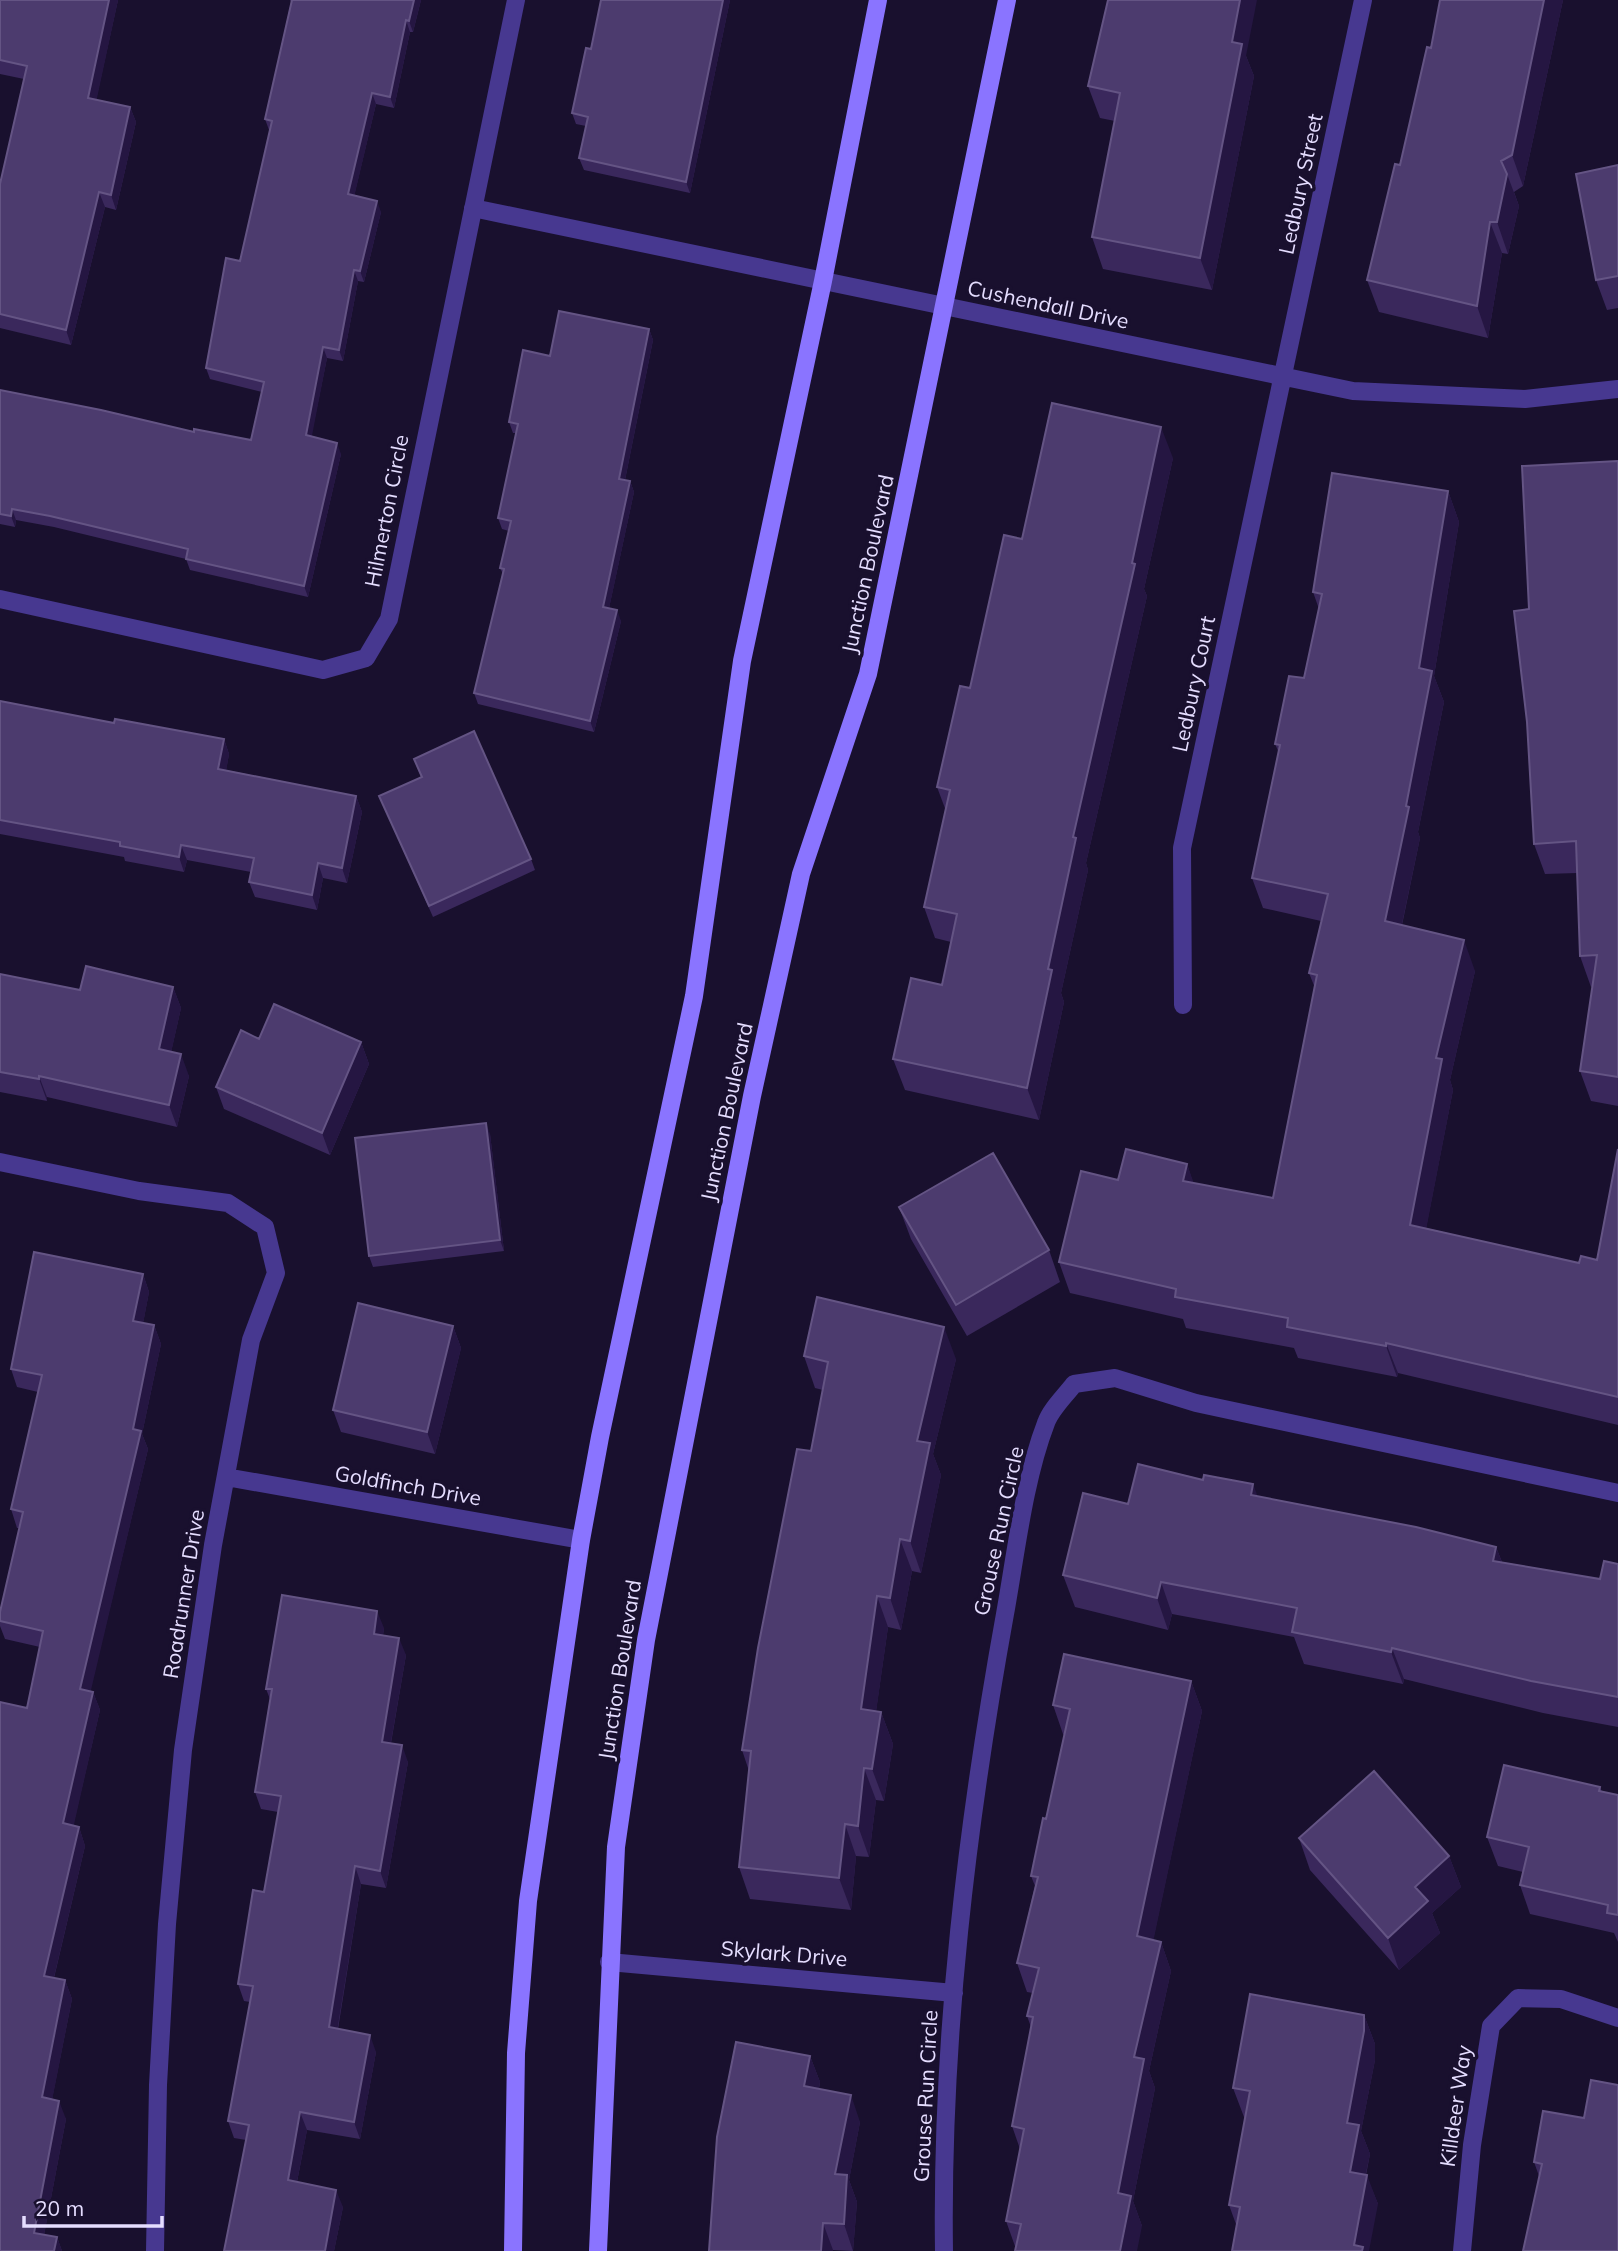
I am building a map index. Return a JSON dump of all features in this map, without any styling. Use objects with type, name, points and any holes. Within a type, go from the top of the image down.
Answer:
[{"type":"main road","points":[[513,2251],[516,2053],[528,1901],[581,1540],[600,1437],[694,996],[742,661],[823,281],[878,0]]},
{"type":"main road","name":"Junction Boulevard","points":[[598,2251],[615,1847],[646,1640],[750,1109],[801,873],[868,674],[1007,0]]},
{"type":"street","name":"Hilmerton Circle","points":[[0,599],[323,670],[366,657],[389,619],[516,0]]},
{"type":"street","name":"Ledbury Street","points":[[1283,377],[1363,0]]},
{"type":"street","name":"Cushendall Drive","points":[[473,208],[1353,391],[1525,399],[1618,389]]},
{"type":"street","name":"Ledbury Court","points":[[1183,1005],[1182,848],[1283,377]]},
{"type":"street","name":"Roadrunner Drive","points":[[0,1162],[139,1191],[228,1203],[265,1227],[276,1273],[251,1340],[183,1750],[166,1937],[158,2085],[155,2251]]},
{"type":"street","name":"Grouse Run Circle","points":[[944,2251],[954,1993],[972,1806],[1023,1514],[1046,1420],[1074,1384],[1115,1378],[1196,1403],[1618,1493]]},
{"type":"street","name":"Goldfinch Drive","points":[[226,1478],[581,1540]]},
{"type":"street","name":"Skylark Drive","points":[[609,1962],[954,1993]]},
{"type":"street","name":"Killdeer Way","points":[[1462,2251],[1472,2145],[1492,2026],[1518,1998],[1561,1999],[1618,2018]]},
{"type":"building","points":[[0,0],[109,0],[88,98],[130,107],[111,195],[99,192],[66,330],[0,314],[0,184],[27,66],[0,60]]},
{"type":"building","points":[[292,0],[414,0],[409,21],[406,20],[390,97],[372,93],[348,194],[377,201],[360,271],[354,270],[339,350],[323,347],[306,435],[337,443],[304,586],[186,559],[188,549],[50,516],[12,509],[11,516],[0,514],[0,390],[194,432],[194,429],[251,440],[264,382],[206,368],[226,258],[240,261],[272,121],[265,119]]},
{"type":"building","points":[[601,0],[723,0],[686,182],[579,158],[588,117],[572,113],[586,48],[591,49]]},
{"type":"building","points":[[1108,0],[1240,0],[1232,42],[1242,44],[1200,258],[1092,237],[1120,93],[1088,86]]},
{"type":"building","points":[[1440,0],[1544,0],[1512,155],[1501,161],[1507,174],[1497,222],[1490,222],[1477,306],[1367,280],[1395,164],[1400,165],[1427,47],[1431,48]]},
{"type":"building","points":[[1618,165],[1618,276],[1596,280],[1576,174]]},
{"type":"building","points":[[559,311],[649,329],[619,479],[630,481],[603,607],[617,610],[590,721],[474,693],[504,569],[500,568],[511,521],[498,518],[518,424],[509,422],[523,350],[550,356]]},
{"type":"building","points":[[1052,403],[1161,427],[1132,563],[1135,564],[1073,837],[1076,838],[1048,969],[1052,970],[1027,1088],[893,1059],[911,978],[942,985],[957,914],[924,907],[950,790],[937,787],[960,686],[970,688],[1004,535],[1022,539]]},
{"type":"building","points":[[1618,461],[1618,1077],[1580,1071],[1597,955],[1580,956],[1576,841],[1534,844],[1527,722],[1514,611],[1529,609],[1522,466]]},
{"type":"building","points":[[1332,473],[1448,491],[1419,668],[1432,671],[1406,806],[1409,807],[1385,921],[1464,940],[1436,1058],[1442,1059],[1410,1225],[1579,1263],[1581,1256],[1597,1260],[1618,1149],[1618,1397],[1386,1343],[1386,1346],[1287,1327],[1288,1318],[1175,1297],[1176,1289],[1059,1262],[1081,1171],[1118,1180],[1126,1149],[1187,1164],[1183,1181],[1273,1198],[1317,975],[1309,973],[1328,894],[1252,878],[1280,745],[1275,744],[1289,676],[1304,678],[1322,594],[1313,592]]},
{"type":"building","points":[[0,701],[114,723],[115,719],[224,739],[218,769],[356,796],[342,868],[318,863],[312,895],[249,882],[254,858],[181,845],[179,857],[120,846],[120,842],[0,820]]},
{"type":"building","points":[[474,731],[531,859],[429,906],[379,796],[422,777],[414,759]]},
{"type":"building","points":[[86,966],[173,987],[159,1049],[181,1054],[169,1105],[39,1076],[39,1079],[0,1072],[0,974],[80,990]]},
{"type":"building","points":[[274,1004],[361,1042],[322,1133],[216,1087],[241,1030],[259,1039]]},
{"type":"building","points":[[486,1123],[500,1240],[369,1256],[355,1138]]},
{"type":"building","points":[[993,1153],[1049,1250],[956,1305],[899,1207]]},
{"type":"building","points":[[34,1252],[143,1274],[133,1321],[154,1325],[133,1429],[141,1431],[80,1689],[93,1692],[63,1823],[79,1827],[44,1976],[65,1980],[42,2097],[59,2101],[34,2233],[57,2237],[54,2251],[0,2251],[0,1702],[27,1708],[43,1631],[0,1621],[23,1512],[11,1509],[42,1375],[11,1369]]},
{"type":"building","points":[[817,1297],[944,1327],[917,1441],[930,1443],[910,1541],[900,1539],[890,1598],[877,1596],[861,1709],[881,1712],[872,1769],[864,1768],[858,1826],[845,1824],[839,1878],[739,1867],[751,1751],[742,1750],[758,1648],[797,1449],[811,1451],[828,1362],[804,1356]]},
{"type":"building","points":[[358,1303],[453,1326],[427,1432],[333,1410]]},
{"type":"building","points":[[1138,1464],[1203,1480],[1204,1475],[1253,1484],[1251,1495],[1416,1527],[1496,1547],[1493,1561],[1600,1579],[1604,1561],[1618,1564],[1618,1697],[1531,1681],[1392,1648],[1391,1652],[1292,1632],[1297,1608],[1161,1582],[1157,1598],[1063,1575],[1083,1493],[1128,1504]]},
{"type":"building","points":[[282,1595],[377,1611],[374,1634],[399,1638],[382,1742],[402,1745],[380,1871],[355,1866],[329,2027],[370,2035],[354,2122],[300,2112],[288,2180],[336,2190],[325,2251],[224,2251],[249,2125],[228,2121],[253,1986],[238,1984],[253,1890],[264,1892],[281,1796],[255,1792],[272,1689],[266,1689]]},
{"type":"building","points":[[1064,1654],[1191,1681],[1137,1936],[1161,1942],[1134,2057],[1144,2059],[1118,2193],[1131,2196],[1120,2251],[1015,2251],[1021,2224],[1006,2221],[1024,2129],[1012,2126],[1033,2017],[1027,2016],[1039,1968],[1017,1963],[1038,1877],[1031,1876],[1043,1818],[1046,1819],[1070,1709],[1053,1705]]},
{"type":"building","points":[[1504,1765],[1600,1787],[1599,1791],[1618,1795],[1618,1915],[1607,1913],[1608,1905],[1520,1885],[1529,1847],[1487,1837]]},
{"type":"building","points":[[1374,1771],[1449,1856],[1415,1887],[1428,1901],[1388,1938],[1299,1838]]},
{"type":"building","points":[[1250,1994],[1364,2015],[1364,2031],[1347,2123],[1359,2125],[1350,2172],[1367,2175],[1354,2245],[1363,2247],[1362,2251],[1232,2251],[1240,2207],[1229,2205],[1250,2091],[1233,2088]]},
{"type":"building","points":[[736,2042],[810,2056],[804,2086],[851,2095],[835,2174],[847,2175],[844,2224],[823,2223],[821,2251],[709,2251],[717,2137]]},
{"type":"building","points":[[1591,2080],[1618,2085],[1618,2251],[1523,2251],[1542,2164],[1534,2162],[1543,2111],[1584,2118]]}]
